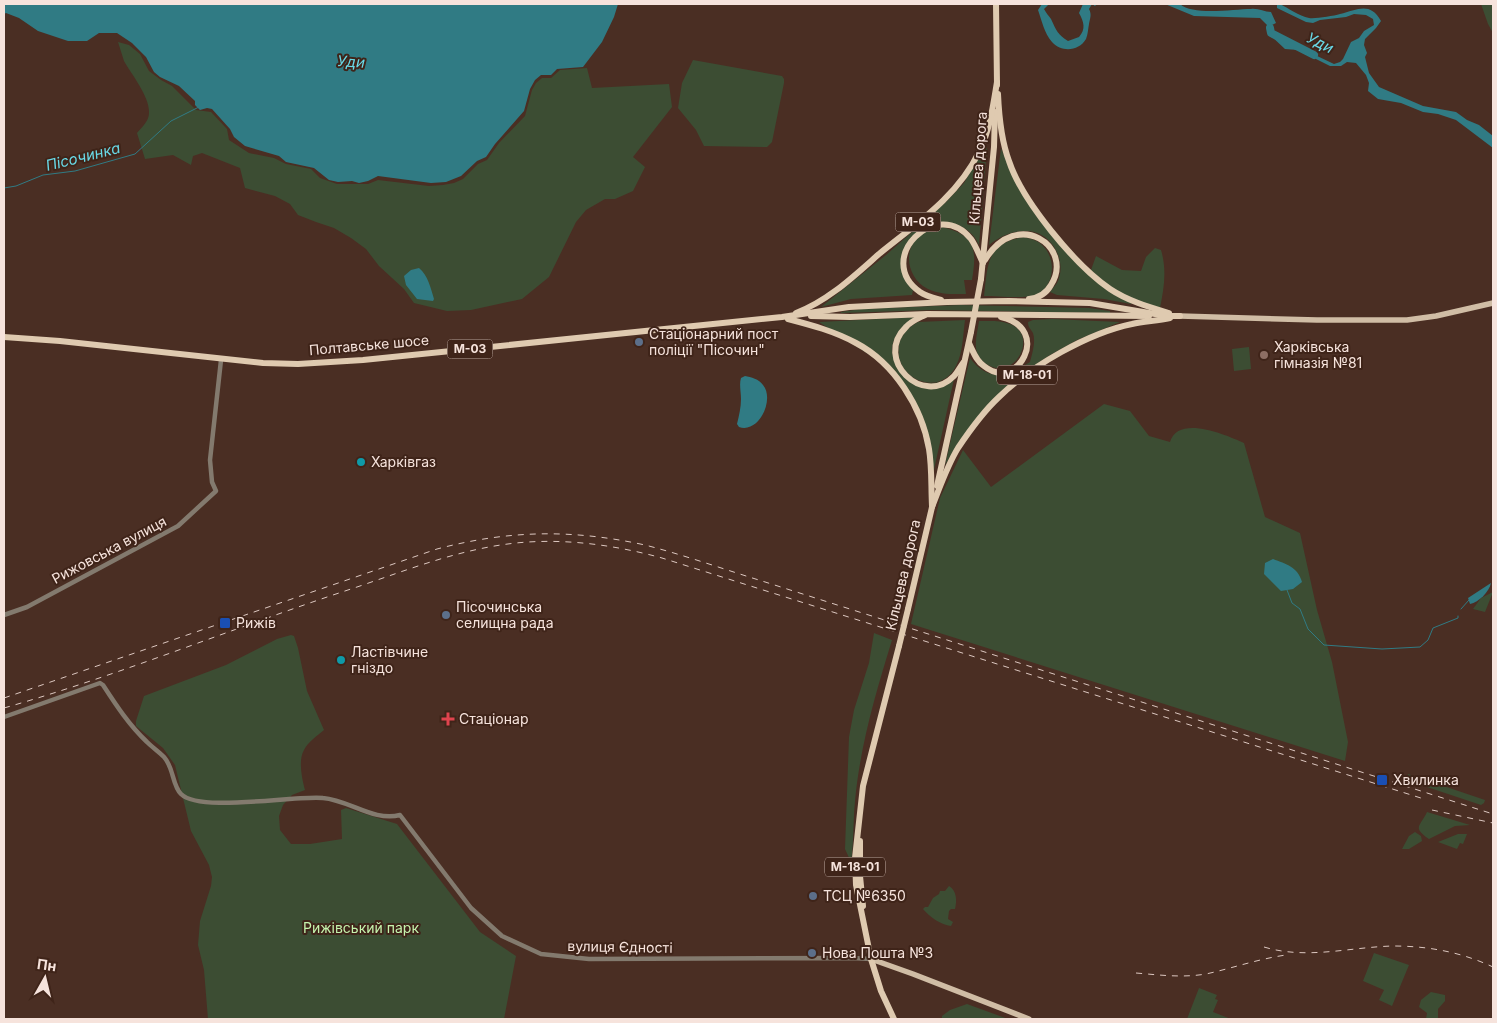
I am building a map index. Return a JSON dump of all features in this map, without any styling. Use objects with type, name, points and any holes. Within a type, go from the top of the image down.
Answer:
[{"type":"highway","name":"Кільцева дорога","points":[[894,1019],[881,992],[871,960],[858,900],[855,871],[856,845],[863,786],[932,507],[966,358],[981,279],[994,147],[997,82],[996,4]]},
{"type":"highway","name":"М-03","points":[[997,82],[1000,127],[1009,162],[1024,192],[1048,226],[1083,266],[1110,289],[1136,303],[1180,316]]},
{"type":"highway","name":"М-03","points":[[782,317],[813,307],[836,290],[942,202],[964,178],[979,152],[989,126],[997,82]]},
{"type":"highway","name":"М-03","points":[[947,302],[920,292],[909,281],[905,273],[904,264],[907,247],[912,238],[927,228],[942,225],[949,226],[963,232],[970,238],[983,263]]},
{"type":"highway","points":[[983,263],[1000,242],[1016,234],[1033,236],[1044,241],[1052,250],[1056,261],[1056,273],[1048,289],[1034,299],[1009,302]]},
{"type":"highway","points":[[795,316],[849,307],[947,302],[1009,302],[1090,303],[1167,316]]},
{"type":"highway","points":[[927,314],[905,327],[897,340],[896,356],[901,370],[906,376],[919,384],[935,386],[942,384],[955,375],[966,358]]},
{"type":"highway","name":"М-03","points":[[795,316],[850,317],[988,314],[1008,319],[1020,327],[1027,340],[1028,347],[1023,361],[1018,366],[1005,372],[990,370],[979,361],[969,343]]},
{"type":"highway","points":[[988,314],[1180,316]]},
{"type":"highway","name":"Полтавське шосе","points":[[4,337],[126,348],[221,360],[298,364],[795,316]]},
{"type":"highway","name":"М-18-01","points":[[932,507],[958,448],[978,420],[999,397],[1028,374],[1056,355],[1091,338],[1131,324],[1180,316]]},
{"type":"highway","name":"М-18-01","points":[[782,317],[822,328],[858,344],[890,370],[901,384],[919,416],[929,449],[932,507]]},
{"type":"main road","points":[[1180,316],[1374,321],[1407,320],[1436,316],[1493,303]]},
{"type":"main road","points":[[871,960],[913,974],[1029,1019]]},
{"type":"street","name":"Рижовська вулиця","points":[[4,615],[27,607],[178,526],[216,491],[212,482],[210,460],[221,360]]},
{"type":"street","name":"вулиця Єдності","points":[[4,717],[100,683],[126,719],[146,742],[165,758],[172,769],[181,794],[191,800],[226,803],[325,798],[381,815],[393,817],[400,815],[471,908],[502,936],[541,954],[589,959],[852,958],[871,960]]},
{"type":"green space","points":[[1481,4],[1493,4],[1493,33],[1488,24]]},
{"type":"green space","points":[[118,42],[129,45],[140,54],[149,71],[172,86],[196,110],[211,112],[227,129],[229,140],[249,153],[311,169],[320,178],[337,184],[368,184],[378,180],[429,186],[454,183],[463,179],[478,164],[487,160],[499,143],[525,116],[532,90],[536,83],[542,78],[551,78],[560,70],[587,68],[592,88],[669,84],[672,107],[633,157],[645,167],[633,191],[615,199],[605,199],[586,210],[576,222],[549,277],[522,299],[471,310],[447,311],[414,303],[404,289],[379,266],[366,249],[351,238],[334,228],[298,215],[290,204],[275,196],[245,188],[240,168],[202,153],[193,156],[191,165],[173,155],[145,159],[137,133],[148,119],[149,107],[144,93],[124,61]]},
{"type":"green space","points":[[693,60],[782,76],[784,83],[772,142],[767,147],[704,146],[696,130],[678,108],[682,83]]},
{"type":"green space","points":[[987,147],[979,245],[974,236],[957,224],[937,222],[927,225],[918,231],[909,243],[904,271],[905,278],[913,290],[912,295],[851,299],[821,307],[886,255],[946,202],[964,183],[983,150]]},
{"type":"green space","points":[[1001,148],[1015,180],[1077,263],[1132,302],[1131,304],[1104,299],[1057,295],[1050,292],[1060,275],[1059,258],[1051,242],[1037,233],[1023,231],[1012,233],[1002,236],[989,245]]},
{"type":"green space","points":[[942,227],[962,234],[972,245],[974,269],[972,280],[964,280],[966,294],[942,293],[928,289],[921,284],[911,270],[909,254],[917,239],[926,232]]},
{"type":"green space","points":[[1024,237],[1040,243],[1050,257],[1052,272],[1047,286],[1036,295],[1031,296],[984,296],[988,265],[991,257],[1002,244]]},
{"type":"green space","points":[[1155,248],[1161,250],[1164,265],[1164,286],[1160,308],[1138,301],[1111,288],[1091,270],[1096,256],[1122,270],[1141,271],[1146,257]]},
{"type":"green space","points":[[960,305],[1089,308],[1110,311],[1110,313],[932,310],[841,313],[861,309]]},
{"type":"green space","points":[[917,317],[906,324],[894,339],[892,352],[894,359],[918,386],[954,379],[933,474],[921,415],[891,369],[819,322]]},
{"type":"green space","points":[[1052,319],[1120,322],[1077,340],[1023,373],[959,442],[945,465],[970,358],[977,366],[991,374],[999,375],[1014,371],[1030,362],[1034,340],[1028,322]]},
{"type":"green space","points":[[965,320],[960,355],[956,366],[948,376],[939,382],[928,383],[908,374],[902,365],[899,354],[900,341],[910,328],[918,322]]},
{"type":"green space","points":[[979,321],[1002,322],[1018,329],[1023,345],[1021,354],[1016,361],[1000,368],[990,366],[982,361],[977,354],[976,348]]},
{"type":"green space","points":[[1249,347],[1251,369],[1234,371],[1232,349]]},
{"type":"green space","points":[[1104,404],[1130,411],[1149,436],[1170,442],[1175,434],[1183,429],[1192,428],[1215,432],[1244,443],[1265,517],[1300,533],[1317,610],[1332,662],[1348,742],[1345,761],[911,624],[940,498],[963,450],[991,487]]},
{"type":"green space","points":[[1493,592],[1485,612],[1473,609],[1481,598]]},
{"type":"green space","points":[[874,633],[892,640],[875,699],[857,780],[851,862],[845,849],[849,737],[854,710],[869,663]]},
{"type":"green space","name":"Рижівський парк","points":[[291,635],[294,636],[298,648],[307,691],[324,730],[310,742],[302,754],[301,764],[305,790],[292,795],[283,805],[279,816],[280,830],[291,844],[310,844],[342,839],[341,810],[346,808],[397,824],[480,932],[516,956],[504,1019],[208,1019],[204,970],[198,945],[200,921],[212,877],[209,865],[191,831],[175,765],[163,748],[136,726],[136,721],[144,696],[226,665],[277,639]]},
{"type":"green space","points":[[1408,774],[1485,800],[1484,803],[1481,805],[1412,782],[1407,779]]},
{"type":"green space","points":[[1427,812],[1470,825],[1455,826],[1429,839],[1419,829]]},
{"type":"green space","points":[[1415,832],[1421,836],[1422,841],[1409,849],[1402,849],[1409,836]]},
{"type":"green space","points":[[1458,834],[1467,834],[1463,844],[1460,843],[1457,849],[1438,842]]},
{"type":"green space","points":[[949,886],[955,893],[956,900],[955,909],[949,911],[948,919],[953,922],[951,926],[936,920],[923,909],[928,907],[940,891],[945,891]]},
{"type":"green space","points":[[1374,953],[1409,965],[1392,1006],[1379,1000],[1384,990],[1363,981]]},
{"type":"green space","points":[[1199,988],[1217,995],[1215,999],[1218,1000],[1213,1012],[1231,1019],[1187,1019]]},
{"type":"green space","points":[[1431,992],[1445,995],[1445,1001],[1438,1009],[1438,1019],[1426,1019],[1427,1013],[1419,1007],[1421,1000]]},
{"type":"green space","points":[[967,1004],[1008,1019],[942,1019],[942,1016],[950,1010]]},
{"type":"water","points":[[4,4],[618,4],[602,42],[583,67],[557,69],[551,75],[541,75],[535,80],[530,89],[524,111],[486,157],[477,161],[461,176],[446,182],[431,183],[378,176],[359,183],[329,180],[314,168],[286,162],[279,156],[245,146],[234,137],[230,129],[212,109],[200,110],[195,105],[195,101],[179,86],[154,72],[146,57],[132,43],[117,33],[99,33],[87,41],[68,41],[38,31],[19,18],[4,14]]},
{"type":"water","points":[[1042,4],[1049,4],[1044,9],[1058,32],[1068,41],[1079,37],[1083,31],[1083,22],[1079,13],[1083,4],[1092,4],[1089,9],[1090,16],[1087,35],[1083,43],[1070,49],[1056,46],[1045,31],[1038,10]]},
{"type":"water","points":[[1165,4],[1180,4],[1186,8],[1204,11],[1254,9],[1271,12],[1276,23],[1272,25],[1273,29],[1281,40],[1334,64],[1343,59],[1351,42],[1359,38],[1364,31],[1374,25],[1373,19],[1366,15],[1354,14],[1313,23],[1306,22],[1277,8],[1277,4],[1309,18],[1337,15],[1363,8],[1368,9],[1377,15],[1381,21],[1365,39],[1364,45],[1367,53],[1365,57],[1369,73],[1379,87],[1423,106],[1456,112],[1467,120],[1479,125],[1493,136],[1493,148],[1456,120],[1438,114],[1423,112],[1401,103],[1378,99],[1368,91],[1369,83],[1366,75],[1356,63],[1347,62],[1341,66],[1330,66],[1298,50],[1285,49],[1269,34],[1268,26],[1260,18],[1194,16]]},
{"type":"water","points":[[419,268],[429,282],[433,301],[417,299],[406,285],[404,276],[411,270]]},
{"type":"water","points":[[745,376],[761,383],[766,391],[767,398],[766,406],[759,420],[746,428],[739,427],[737,424],[741,402],[740,380]]},
{"type":"water","points":[[1273,559],[1294,569],[1302,582],[1293,589],[1281,591],[1264,574],[1265,563]]},
{"type":"water","points":[[1491,583],[1483,596],[1470,604],[1468,598]]},
{"type":"waterway","name":"Уди","points":[[1270,28],[1271,33],[1314,55]]},
{"type":"waterway","name":"Пісочинка","points":[[4,188],[16,186],[43,175],[75,171],[135,154],[171,121],[199,107]]},
{"type":"waterway","points":[[1287,590],[1292,603],[1300,609],[1308,629],[1324,645],[1382,649],[1420,647],[1428,640],[1433,628],[1458,618],[1458,616]]},
{"type":"waterway","points":[[1461,609],[1469,600]]},
{"type":"railway","points":[[4,698],[437,549],[515,535],[566,534],[592,536],[645,545],[689,558],[1493,814]]},
{"type":"railway","points":[[4,708],[137,665],[435,560],[475,550],[516,543],[571,542],[626,549],[662,558],[1424,799]]},
{"type":"railway","points":[[1432,810],[1493,823]]},
{"type":"railway","points":[[1264,947],[1280,951],[1312,953],[1393,946],[1419,947],[1469,957],[1493,967]]},
{"type":"railway","points":[[1136,973],[1171,976],[1206,974],[1286,955]]},
{"type":"place","name":"Стаціонарний пост поліції \"Пісочин\"","points":[[639,342]]},
{"type":"place","name":"Харківська гімназія №81","points":[[1264,355]]},
{"type":"place","name":"Харківгаз","points":[[361,462]]},
{"type":"place","name":"Пісочинська селищна рада","points":[[446,615]]},
{"type":"place","name":"Рижів","points":[[225,623]]},
{"type":"place","name":"Ластівчине гніздо","points":[[341,660]]},
{"type":"place","name":"Стаціонар","points":[[448,719]]},
{"type":"place","name":"Хвилинка","points":[[1382,780]]},
{"type":"place","name":"ТСЦ №6350","points":[[813,896]]},
{"type":"place","name":"Нова Пошта №3","points":[[812,953]]}]
